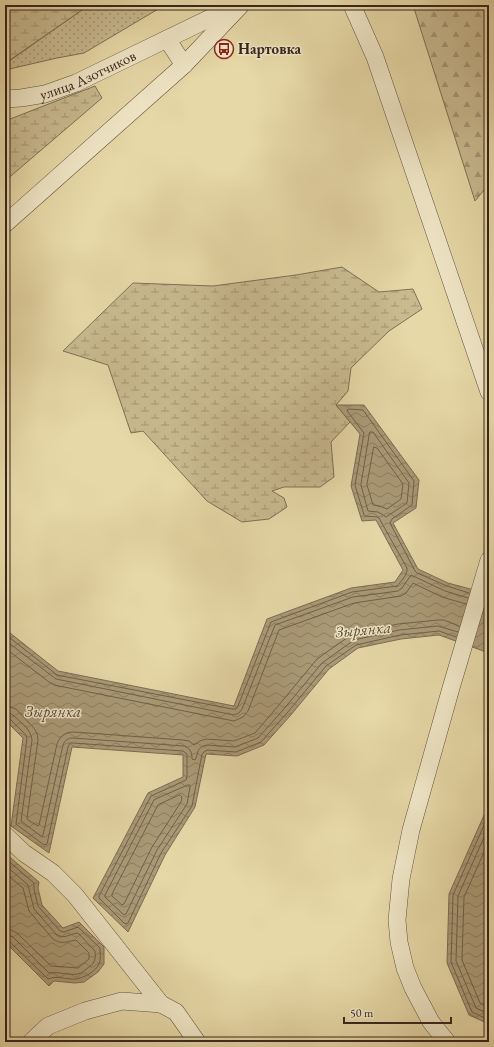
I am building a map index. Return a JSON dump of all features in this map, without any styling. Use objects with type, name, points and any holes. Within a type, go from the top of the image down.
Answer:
[{"type":"street","name":"улица Азотчиков","points":[[5,99],[21,98],[52,92],[237,5]]},
{"type":"street","points":[[5,224],[184,64],[241,5]]},
{"type":"street","points":[[352,5],[374,57],[489,392]]},
{"type":"street","points":[[167,39],[184,64]]},
{"type":"street","points":[[447,1042],[432,1022],[413,988],[405,968],[399,942],[397,920],[401,879],[411,830],[489,561]]},
{"type":"street","points":[[5,835],[24,853],[52,873],[75,895],[161,1004],[176,1012],[197,1042]]},
{"type":"street","points":[[31,1042],[48,1026],[85,1011],[122,1001],[161,1004]]},
{"type":"green space","points":[[5,5],[89,5],[5,62]]},
{"type":"green space","points":[[89,5],[165,5],[84,53],[5,70],[5,62],[8,62]]},
{"type":"green space","points":[[413,5],[489,5],[489,184],[475,201]]},
{"type":"green space","points":[[95,86],[102,98],[5,181],[5,121]]},
{"type":"green space","points":[[342,267],[379,292],[413,289],[422,309],[389,331],[351,368],[348,391],[336,405],[350,422],[331,442],[334,477],[320,487],[284,487],[272,491],[284,498],[287,507],[269,519],[242,522],[207,501],[143,431],[131,433],[108,365],[63,351],[133,283],[213,286],[296,275]]},
{"type":"water","name":"Зырянка","points":[[336,405],[364,405],[419,480],[416,508],[393,523],[418,569],[448,583],[489,594],[489,653],[439,635],[401,639],[358,648],[329,669],[264,745],[237,756],[206,754],[195,807],[165,855],[128,932],[93,898],[148,793],[183,777],[183,755],[72,747],[49,853],[11,826],[23,738],[5,720],[5,629],[58,671],[234,706],[267,619],[351,588],[395,582],[403,570],[376,520],[362,521],[351,486],[360,434]]},
{"type":"water","points":[[489,804],[489,1024],[469,1015],[447,963],[449,894]]},
{"type":"water","points":[[5,853],[39,882],[38,888],[42,905],[63,928],[79,922],[104,947],[104,964],[98,972],[84,982],[75,983],[54,981],[49,986],[5,942]]},
{"type":"place","name":"Нартовка","points":[[224,49]]}]
